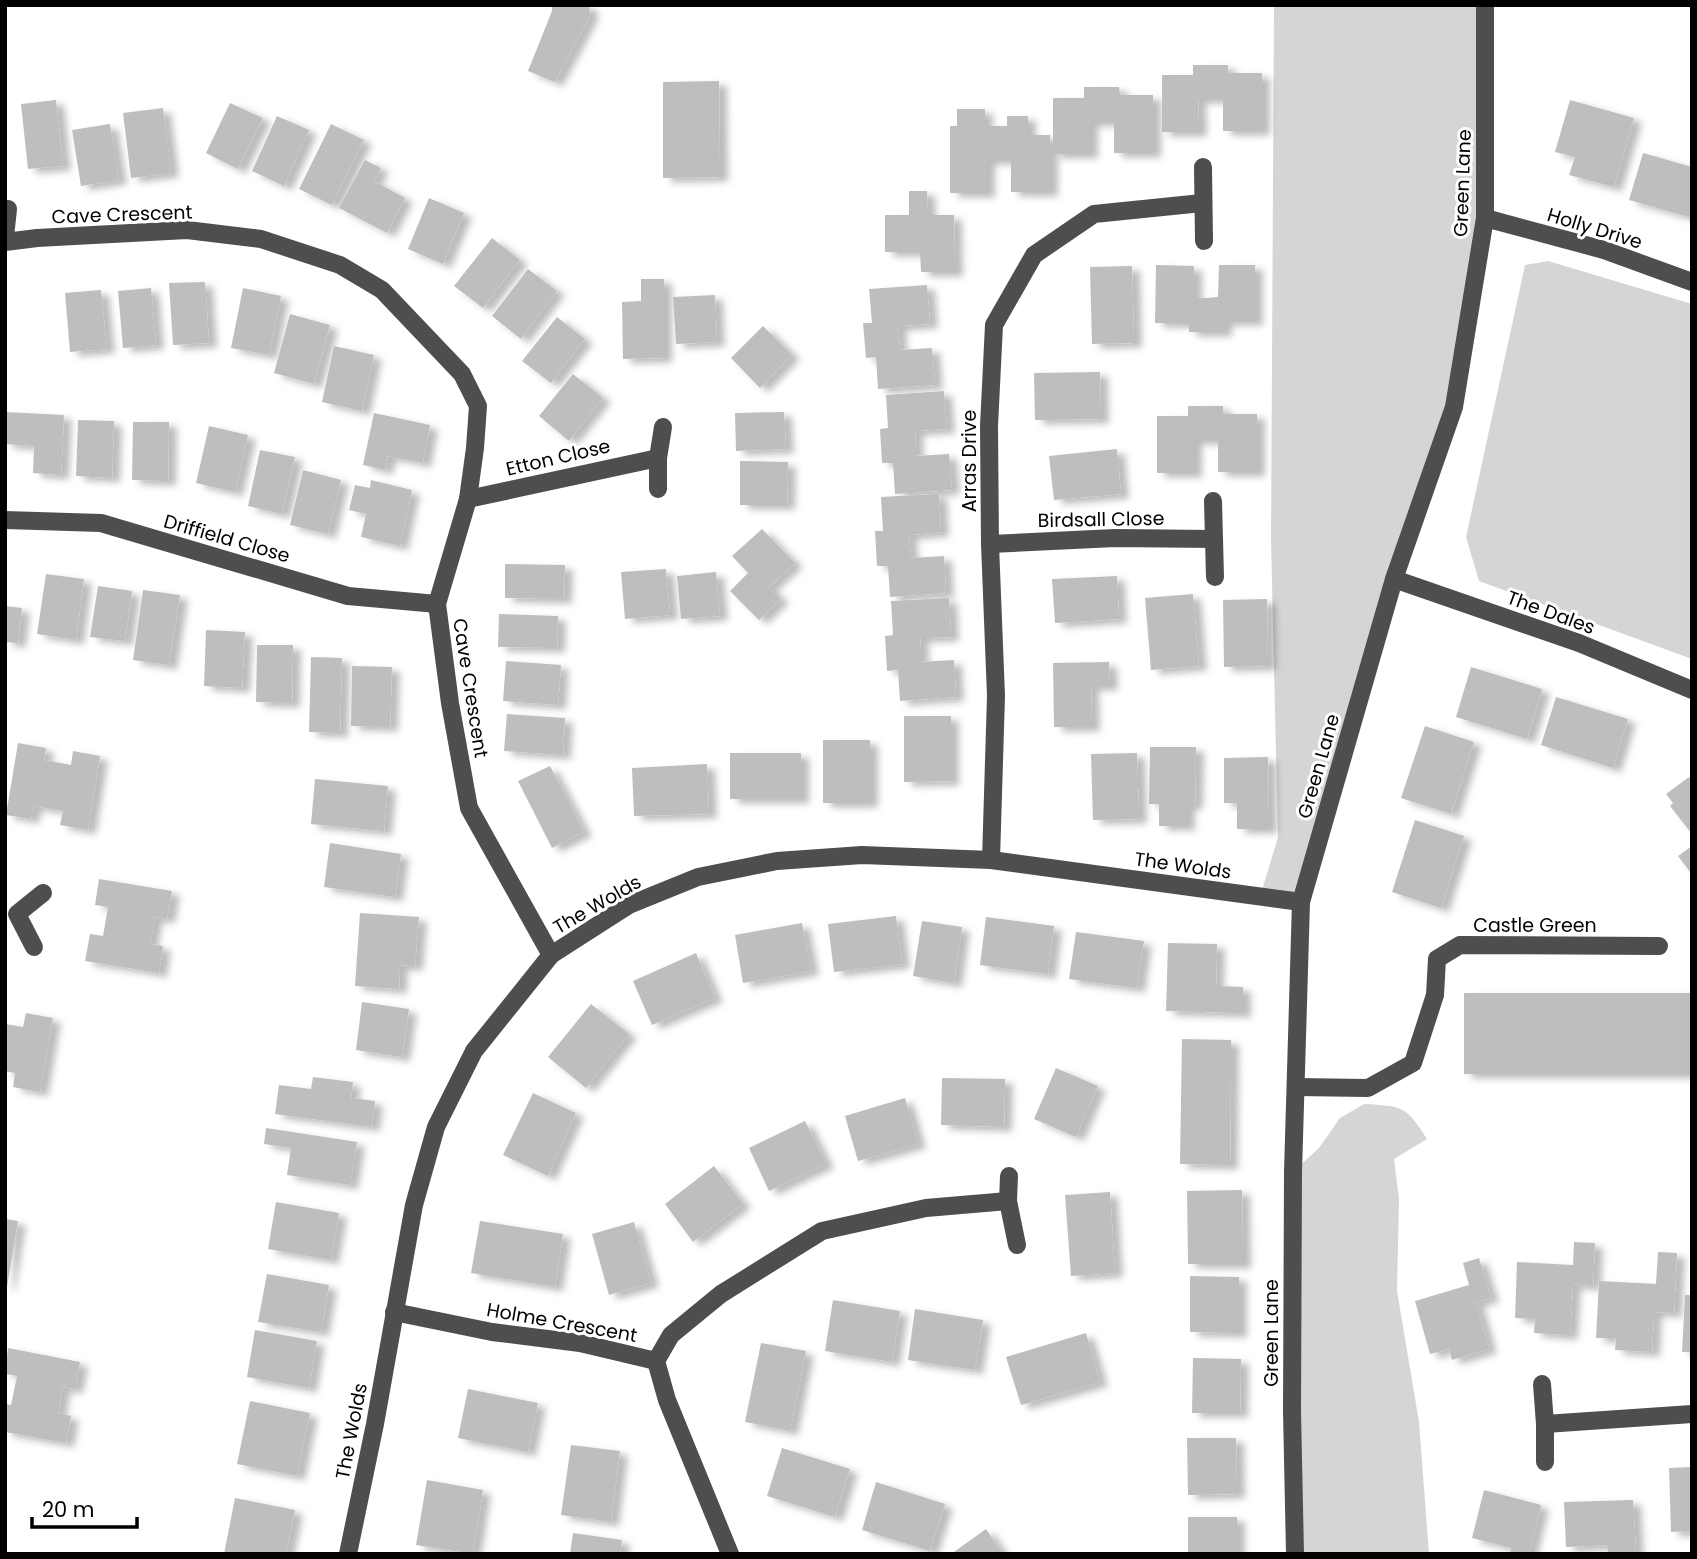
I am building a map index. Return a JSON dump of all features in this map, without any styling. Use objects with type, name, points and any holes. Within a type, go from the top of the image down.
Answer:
[{"type":"street","name":"Green Lane","points":[[1295,1554],[1292,1411],[1293,1172],[1301,902],[1394,579],[1454,407],[1486,218],[1485,5]]},
{"type":"street","points":[[1203,167],[1204,242]]},
{"type":"street","name":"Arras Drive","points":[[991,859],[996,696],[989,426],[995,325],[1034,255],[1094,214],[1202,203]]},
{"type":"street","name":"Cave Crescent","points":[[8,209],[5,240],[187,230],[261,239],[340,265],[382,290],[462,374],[478,406],[468,499],[437,604],[450,703],[469,808],[551,955]]},
{"type":"street","name":"Holly Drive","points":[[1486,218],[1604,250],[1692,282]]},
{"type":"street","points":[[658,489],[658,458],[663,427]]},
{"type":"street","name":"Etton Close","points":[[468,499],[658,458]]},
{"type":"street","points":[[1213,501],[1215,577]]},
{"type":"street","name":"Driffield Close","points":[[5,520],[100,523],[348,596],[437,604]]},
{"type":"street","name":"Birdsall Close","points":[[990,544],[1115,538],[1214,539]]},
{"type":"street","name":"The Dales","points":[[1394,579],[1579,643],[1692,690]]},
{"type":"street","name":"The Wolds","points":[[348,1554],[414,1205],[436,1126],[474,1051],[551,955],[629,905],[698,877],[777,861],[862,855],[991,859],[1301,902]]},
{"type":"street","points":[[34,947],[11,913],[43,893]]},
{"type":"street","name":"Castle Green","points":[[1296,1087],[1368,1088],[1413,1063],[1435,995],[1437,959],[1460,945],[1659,946]]},
{"type":"street","points":[[1009,1176],[1008,1201],[1017,1245]]},
{"type":"street","name":"Holme Crescent","points":[[394,1312],[492,1332],[580,1343],[656,1361],[671,1335],[721,1294],[822,1231],[926,1208],[1008,1201]]},
{"type":"street","points":[[656,1361],[667,1400],[730,1554]]},
{"type":"street","points":[[1542,1384],[1545,1462]]},
{"type":"street","points":[[1545,1424],[1692,1415]]},
{"type":"shaded area","points":[[1274,5],[1485,5],[1485,218],[1454,407],[1301,902],[1260,897],[1278,837],[1271,540]]},
{"type":"shaded area","points":[[1548,261],[1692,304],[1692,659],[1479,581],[1466,537],[1525,265]]},
{"type":"shaded area","points":[[1364,1104],[1402,1110],[1414,1120],[1427,1139],[1394,1159],[1399,1199],[1397,1291],[1419,1422],[1429,1554],[1295,1554],[1293,1172],[1319,1148],[1340,1118]]},
{"type":"building","points":[[552,5],[589,5],[590,16],[555,82],[528,71]]},
{"type":"building","points":[[1193,65],[1228,65],[1228,73],[1262,73],[1262,131],[1223,131],[1223,99],[1198,99],[1199,132],[1162,132],[1162,75],[1193,75]]},
{"type":"building","points":[[719,81],[720,177],[663,178],[663,82]]},
{"type":"building","points":[[1084,87],[1119,87],[1120,95],[1153,95],[1153,153],[1114,153],[1114,122],[1090,122],[1090,154],[1053,154],[1053,98],[1084,98]]},
{"type":"building","points":[[56,100],[63,166],[28,169],[21,104]]},
{"type":"building","points":[[1570,100],[1634,118],[1614,187],[1569,175],[1575,157],[1555,152]]},
{"type":"building","points":[[230,103],[263,118],[238,169],[206,153]]},
{"type":"building","points":[[163,108],[171,173],[131,178],[123,113]]},
{"type":"building","points":[[957,109],[985,109],[985,126],[1007,126],[1007,116],[1028,116],[1028,135],[1050,135],[1050,192],[1011,192],[1011,160],[987,160],[987,193],[950,193],[950,126],[957,126]]},
{"type":"building","points":[[277,116],[309,130],[284,186],[252,171]]},
{"type":"building","points":[[110,124],[119,180],[81,186],[72,130]]},
{"type":"building","points":[[331,124],[364,140],[332,205],[299,189]]},
{"type":"building","points":[[1643,153],[1692,167],[1692,218],[1629,200]]},
{"type":"building","points":[[365,160],[381,168],[374,181],[405,198],[387,233],[339,208]]},
{"type":"building","points":[[909,191],[927,191],[928,215],[954,215],[955,272],[921,272],[920,252],[885,252],[885,215],[909,215]]},
{"type":"building","points":[[429,198],[464,213],[443,264],[408,249]]},
{"type":"building","points":[[492,238],[520,260],[483,308],[454,286]]},
{"type":"building","points":[[1156,265],[1194,266],[1194,298],[1207,298],[1218,297],[1219,265],[1255,265],[1255,321],[1224,321],[1224,332],[1189,332],[1189,323],[1155,323]]},
{"type":"building","points":[[1132,266],[1134,343],[1092,344],[1090,267]]},
{"type":"building","points":[[528,269],[557,291],[521,339],[492,316]]},
{"type":"building","points":[[641,279],[664,279],[664,358],[623,359],[622,302],[641,301]]},
{"type":"building","points":[[205,282],[209,343],[173,345],[169,283]]},
{"type":"building","points":[[927,285],[930,324],[898,326],[900,350],[932,348],[935,385],[878,389],[876,357],[866,358],[863,323],[872,323],[869,289]]},
{"type":"building","points":[[151,288],[156,345],[123,348],[118,291]]},
{"type":"building","points":[[243,288],[281,296],[269,355],[231,348]]},
{"type":"building","points":[[101,290],[107,349],[70,352],[65,293]]},
{"type":"building","points":[[715,295],[717,342],[676,344],[673,297]]},
{"type":"building","points":[[290,314],[330,325],[314,384],[274,373]]},
{"type":"building","points":[[557,317],[585,339],[551,383],[522,361]]},
{"type":"building","points":[[763,326],[792,355],[760,388],[731,358]]},
{"type":"building","points":[[334,346],[374,355],[362,411],[322,402]]},
{"type":"building","points":[[1100,372],[1101,419],[1035,420],[1034,373]]},
{"type":"building","points":[[573,374],[603,398],[569,441],[539,416]]},
{"type":"building","points":[[944,391],[947,429],[915,431],[916,456],[949,454],[952,490],[895,494],[893,463],[882,463],[880,429],[888,428],[886,395]]},
{"type":"building","points":[[1188,406],[1223,406],[1223,414],[1257,414],[1257,472],[1218,472],[1218,440],[1194,440],[1194,473],[1157,473],[1157,416],[1188,416]]},
{"type":"building","points":[[5,412],[64,415],[61,475],[33,473],[34,446],[5,444]]},
{"type":"building","points":[[784,412],[786,449],[736,451],[735,413]]},
{"type":"building","points":[[374,413],[430,425],[423,463],[388,456],[385,470],[363,465]]},
{"type":"building","points":[[78,420],[114,421],[112,478],[76,476]]},
{"type":"building","points":[[133,422],[169,422],[168,481],[132,480]]},
{"type":"building","points":[[209,426],[248,435],[235,492],[196,483]]},
{"type":"building","points":[[1117,449],[1121,494],[1054,500],[1049,456]]},
{"type":"building","points":[[260,450],[295,457],[282,514],[248,506]]},
{"type":"building","points":[[740,461],[788,462],[787,505],[740,505]]},
{"type":"building","points":[[303,470],[341,480],[328,534],[290,525]]},
{"type":"building","points":[[371,480],[412,490],[400,546],[361,537],[366,514],[349,510],[355,485],[370,488]]},
{"type":"building","points":[[939,494],[941,532],[909,535],[911,558],[944,556],[946,593],[890,597],[888,566],[877,566],[875,531],[883,531],[881,497]]},
{"type":"building","points":[[762,529],[795,563],[769,587],[781,599],[759,620],[730,591],[748,573],[732,556]]},
{"type":"building","points":[[505,564],[565,565],[564,599],[505,598]]},
{"type":"building","points":[[666,569],[670,615],[625,619],[621,572]]},
{"type":"building","points":[[716,572],[720,616],[681,619],[677,576]]},
{"type":"building","points":[[46,574],[84,579],[76,640],[37,634]]},
{"type":"building","points":[[1117,576],[1119,619],[1055,623],[1052,579]]},
{"type":"building","points":[[98,586],[132,591],[125,641],[90,637]]},
{"type":"building","points":[[143,590],[180,595],[169,665],[133,660]]},
{"type":"building","points":[[1193,594],[1199,666],[1151,670],[1145,598]]},
{"type":"building","points":[[949,598],[951,637],[920,638],[921,662],[954,660],[956,697],[900,701],[898,670],[887,671],[885,636],[893,635],[891,601]]},
{"type":"building","points":[[1267,599],[1268,666],[1224,667],[1223,600]]},
{"type":"building","points":[[5,606],[22,608],[18,643],[5,642]]},
{"type":"building","points":[[499,614],[558,616],[557,648],[498,647]]},
{"type":"building","points":[[206,630],[245,632],[242,688],[204,686]]},
{"type":"building","points":[[257,645],[293,645],[292,703],[256,702]]},
{"type":"building","points":[[311,657],[342,658],[340,733],[309,732]]},
{"type":"building","points":[[506,661],[561,665],[558,705],[503,701]]},
{"type":"building","points":[[1109,662],[1110,686],[1091,686],[1092,727],[1054,727],[1053,663]]},
{"type":"building","points":[[352,666],[392,667],[390,727],[351,726]]},
{"type":"building","points":[[1471,667],[1542,689],[1527,739],[1456,717]]},
{"type":"building","points":[[1556,697],[1628,719],[1613,768],[1541,745]]},
{"type":"building","points":[[507,714],[565,718],[563,755],[504,751]]},
{"type":"building","points":[[904,716],[951,716],[951,781],[904,782]]},
{"type":"building","points":[[1425,726],[1474,742],[1451,814],[1401,798]]},
{"type":"building","points":[[823,740],[870,740],[870,803],[823,803]]},
{"type":"building","points":[[18,743],[46,748],[44,760],[71,765],[73,751],[100,756],[88,830],[60,825],[63,811],[34,806],[31,819],[6,815]]},
{"type":"building","points":[[1150,747],[1196,747],[1195,805],[1187,805],[1187,826],[1159,826],[1159,804],[1149,804]]},
{"type":"building","points":[[730,753],[801,753],[801,799],[730,799]]},
{"type":"building","points":[[1137,753],[1139,819],[1093,820],[1091,754]]},
{"type":"building","points":[[1268,757],[1269,829],[1237,829],[1237,803],[1224,803],[1224,758]]},
{"type":"building","points":[[707,764],[709,814],[634,816],[632,768]]},
{"type":"building","points":[[550,766],[584,832],[552,848],[518,781]]},
{"type":"building","points":[[1689,777],[1692,781],[1692,834],[1670,806],[1673,803],[1666,794]]},
{"type":"building","points":[[315,779],[388,786],[384,831],[311,824]]},
{"type":"building","points":[[1415,820],[1464,836],[1441,908],[1392,892]]},
{"type":"building","points":[[330,843],[401,854],[395,897],[324,887]]},
{"type":"building","points":[[1692,846],[1692,871],[1690,872],[1678,856]]},
{"type":"building","points":[[99,879],[172,891],[167,919],[155,917],[150,944],[163,946],[159,973],[85,961],[90,934],[103,936],[108,907],[95,905]]},
{"type":"building","points":[[360,913],[419,917],[415,966],[400,965],[399,989],[355,986]]},
{"type":"building","points":[[896,916],[902,964],[834,972],[828,924]]},
{"type":"building","points":[[986,917],[1054,926],[1048,974],[980,965]]},
{"type":"building","points":[[922,921],[962,927],[954,983],[913,976]]},
{"type":"building","points":[[802,923],[811,971],[743,983],[735,935]]},
{"type":"building","points":[[1076,932],[1144,941],[1137,988],[1069,979]]},
{"type":"building","points":[[1168,943],[1217,944],[1216,986],[1243,987],[1243,1013],[1166,1011]]},
{"type":"building","points":[[696,953],[715,998],[652,1025],[633,981]]},
{"type":"building","points":[[1464,993],[1692,993],[1692,1074],[1464,1074]]},
{"type":"building","points":[[362,1002],[409,1009],[402,1057],[356,1050]]},
{"type":"building","points":[[591,1004],[629,1034],[586,1088],[548,1057]]},
{"type":"building","points":[[26,1013],[53,1018],[40,1092],[13,1087],[15,1073],[5,1071],[5,1024],[23,1027]]},
{"type":"building","points":[[1182,1039],[1231,1040],[1230,1165],[1180,1164]]},
{"type":"building","points":[[1056,1068],[1098,1086],[1076,1137],[1034,1119]]},
{"type":"building","points":[[313,1077],[353,1082],[351,1098],[375,1101],[372,1127],[275,1114],[279,1085],[311,1089]]},
{"type":"building","points":[[942,1078],[1005,1079],[1004,1127],[941,1125]]},
{"type":"building","points":[[533,1093],[576,1113],[548,1176],[503,1155]]},
{"type":"building","points":[[905,1098],[918,1144],[858,1161],[845,1116]]},
{"type":"building","points":[[805,1121],[826,1164],[769,1191],[749,1148]]},
{"type":"building","points":[[266,1128],[357,1142],[350,1185],[287,1175],[291,1148],[264,1144]]},
{"type":"building","points":[[714,1166],[743,1204],[693,1242],[665,1204]]},
{"type":"building","points":[[1242,1190],[1243,1264],[1188,1264],[1187,1191]]},
{"type":"building","points":[[1110,1192],[1115,1273],[1071,1276],[1065,1195]]},
{"type":"building","points":[[276,1202],[339,1213],[331,1260],[268,1249]]},
{"type":"building","points":[[5,1219],[18,1221],[7,1287],[5,1287]]},
{"type":"building","points":[[480,1221],[563,1234],[555,1287],[471,1273]]},
{"type":"building","points":[[634,1222],[651,1283],[609,1295],[592,1234]]},
{"type":"building","points":[[1574,1242],[1595,1243],[1593,1286],[1573,1284],[1570,1335],[1534,1333],[1535,1319],[1515,1318],[1517,1262],[1573,1265]]},
{"type":"building","points":[[1658,1252],[1677,1253],[1674,1313],[1654,1312],[1652,1352],[1615,1350],[1616,1338],[1596,1338],[1599,1281],[1656,1284]]},
{"type":"building","points":[[1479,1258],[1491,1298],[1476,1302],[1489,1349],[1452,1360],[1449,1349],[1430,1354],[1415,1301],[1469,1285],[1463,1263]]},
{"type":"building","points":[[267,1274],[329,1285],[321,1332],[258,1322]]},
{"type":"building","points":[[1190,1276],[1239,1277],[1239,1333],[1190,1332]]},
{"type":"building","points":[[1685,1295],[1692,1295],[1692,1352],[1682,1352]]},
{"type":"building","points":[[833,1300],[900,1311],[892,1362],[825,1351]]},
{"type":"building","points":[[915,1309],[983,1320],[975,1370],[908,1360]]},
{"type":"building","points":[[255,1330],[317,1341],[309,1388],[247,1377]]},
{"type":"building","points":[[1086,1333],[1100,1382],[1021,1405],[1006,1357]]},
{"type":"building","points":[[761,1343],[806,1351],[790,1431],[745,1422]]},
{"type":"building","points":[[8,1348],[80,1362],[75,1389],[63,1387],[58,1413],[71,1416],[66,1443],[5,1432],[5,1404],[11,1405],[17,1376],[5,1374]]},
{"type":"building","points":[[1193,1358],[1241,1359],[1240,1413],[1192,1413]]},
{"type":"building","points":[[468,1389],[538,1403],[528,1452],[458,1438]]},
{"type":"building","points":[[250,1401],[310,1413],[297,1476],[237,1464]]},
{"type":"building","points":[[1187,1438],[1236,1438],[1237,1494],[1188,1495]]},
{"type":"building","points":[[571,1445],[620,1451],[611,1522],[561,1515]]},
{"type":"building","points":[[782,1448],[850,1469],[835,1517],[767,1496]]},
{"type":"building","points":[[1692,1467],[1692,1531],[1671,1532],[1669,1468]]},
{"type":"building","points":[[427,1480],[483,1490],[473,1554],[416,1545]]},
{"type":"building","points":[[876,1482],[945,1504],[930,1551],[862,1530]]},
{"type":"building","points":[[1484,1490],[1541,1505],[1529,1554],[1510,1554],[1511,1548],[1472,1538]]},
{"type":"building","points":[[235,1498],[295,1510],[286,1554],[224,1554]]},
{"type":"building","points":[[1633,1500],[1636,1554],[1608,1554],[1607,1545],[1566,1547],[1564,1502]]},
{"type":"building","points":[[1188,1517],[1237,1517],[1237,1554],[1188,1554]]},
{"type":"building","points":[[986,1529],[1003,1554],[951,1554]]},
{"type":"building","points":[[573,1533],[622,1540],[620,1554],[570,1554]]}]
